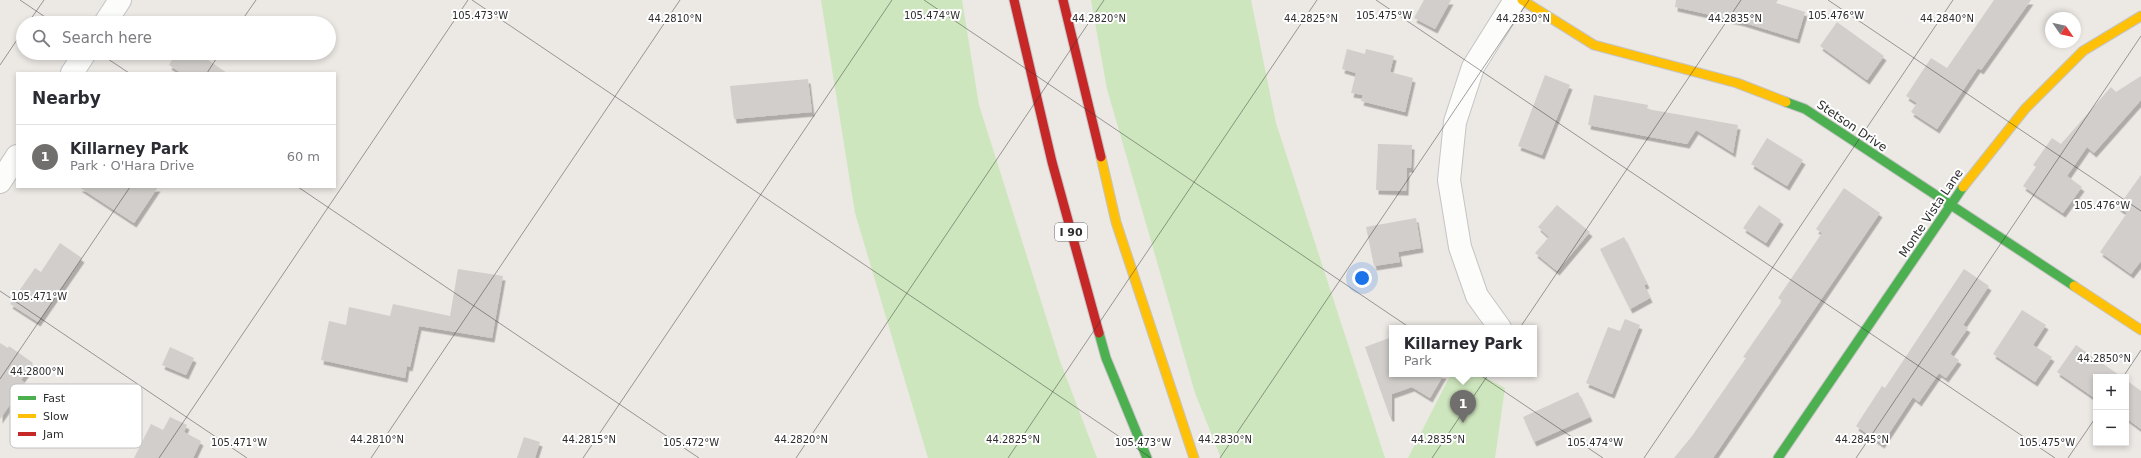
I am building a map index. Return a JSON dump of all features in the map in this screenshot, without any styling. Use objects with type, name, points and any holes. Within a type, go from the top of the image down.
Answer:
[{"type":"main road","name":"I 90","points":[[1014,0],[1052,162],[1106,358],[1147,458]]},
{"type":"main road","points":[[1063,0],[1116,222],[1194,458]]},
{"type":"main road","name":"Stetson Drive","points":[[1522,0],[1594,45],[1737,83],[1805,109],[2141,330]]},
{"type":"main road","name":"Monte Vista Lane","points":[[1778,458],[1976,168],[2025,109],[2083,51],[2141,16]]},
{"type":"street","points":[[110,16],[120,0]]},
{"type":"street","points":[[1498,325],[1477,296],[1460,247],[1450,180],[1455,122],[1473,67],[1515,0]]},
{"type":"street","points":[[73,72],[80,60]]},
{"type":"street","points":[[0,182],[16,158]]},
{"type":"green space","points":[[821,0],[962,0],[979,105],[1060,361],[1097,458],[928,458],[855,213]]},
{"type":"green space","points":[[1091,0],[1251,0],[1276,123],[1385,458],[1221,458],[1195,393],[1107,89]]},
{"type":"green space","points":[[1449,377],[1485,377],[1505,388],[1495,458],[1408,458]]},
{"type":"building","points":[[1424,0],[1451,0],[1435,29],[1414,18]]},
{"type":"building","points":[[1676,0],[1778,0],[1776,3],[1805,12],[1797,39],[1742,22],[1675,7]]},
{"type":"building","points":[[1994,0],[2031,0],[1981,70],[1978,68],[1937,129],[1911,112],[1917,103],[1906,96],[1931,58],[1947,68]]},
{"type":"building","points":[[1837,22],[1884,56],[1867,80],[1820,46]]},
{"type":"building","points":[[1347,49],[1365,54],[1366,49],[1394,56],[1390,72],[1413,78],[1405,112],[1361,101],[1363,95],[1351,93],[1356,73],[1342,69]]},
{"type":"building","points":[[172,60],[208,60],[226,72],[180,72],[169,65]]},
{"type":"building","points":[[1545,75],[1570,85],[1542,155],[1518,146]]},
{"type":"building","points":[[2141,76],[2141,100],[2094,153],[2087,147],[2067,176],[2082,187],[2063,213],[2023,186],[2036,167],[2033,165],[2052,138],[2061,144],[2111,87],[2116,92]]},
{"type":"building","points":[[808,79],[812,112],[734,119],[730,86]]},
{"type":"building","points":[[1594,95],[1648,105],[1647,109],[1738,125],[1733,153],[1696,130],[1687,144],[1588,125]]},
{"type":"building","points":[[1767,138],[1803,160],[1787,186],[1751,164]]},
{"type":"building","points":[[1378,144],[1412,145],[1411,168],[1407,168],[1406,191],[1376,190]]},
{"type":"building","points":[[2141,175],[2141,261],[2131,274],[2100,252],[2127,213],[2118,207]]},
{"type":"building","points":[[81,188],[157,188],[134,223]]},
{"type":"building","points":[[1844,188],[1880,213],[1713,458],[1674,458],[1692,436],[1746,358],[1743,357],[1782,301],[1778,298],[1822,233],[1816,229]]},
{"type":"building","points":[[1557,205],[1590,232],[1557,271],[1535,253],[1549,237],[1538,227]]},
{"type":"building","points":[[1759,205],[1781,220],[1766,243],[1743,228]]},
{"type":"building","points":[[1416,218],[1421,248],[1398,252],[1400,262],[1374,266],[1366,227]]},
{"type":"building","points":[[1624,237],[1647,284],[1644,285],[1650,298],[1630,309],[1600,249]]},
{"type":"building","points":[[60,243],[82,258],[38,322],[10,304],[35,268],[41,272]]},
{"type":"building","points":[[458,269],[503,276],[492,338],[419,326],[410,367],[407,366],[405,378],[321,360],[329,321],[346,325],[349,307],[390,316],[393,304],[450,316]]},
{"type":"building","points":[[1964,269],[1989,286],[1963,325],[1968,328],[1950,354],[1959,360],[1946,378],[1939,373],[1919,402],[1913,397],[1882,444],[1856,426],[1882,386],[1885,388]]},
{"type":"building","points":[[2022,310],[2046,325],[2033,345],[2052,357],[2035,382],[1993,354]]},
{"type":"building","points":[[1625,319],[1640,325],[1612,394],[1586,383],[1608,327],[1620,331]]},
{"type":"building","points":[[1389,338],[1389,377],[1442,377],[1430,398],[1412,387],[1392,394],[1392,417],[1390,417],[1365,347]]},
{"type":"building","points":[[0,343],[8,348],[9,346],[33,363],[21,380],[24,384],[10,384],[10,405],[0,419]]},
{"type":"building","points":[[2076,345],[2118,374],[2093,374],[2093,397],[2057,372]]},
{"type":"building","points":[[170,347],[194,358],[186,375],[162,365]]},
{"type":"building","points":[[2129,382],[2141,391],[2141,429],[2129,420]]},
{"type":"building","points":[[1578,392],[1590,417],[1534,442],[1523,417]]},
{"type":"building","points":[[170,417],[187,425],[184,432],[201,441],[193,458],[134,458],[139,448],[142,448],[142,442],[151,424],[163,430]]},
{"type":"building","points":[[524,437],[540,442],[535,458],[517,458]]},
{"type":"traffic: fast","points":[[1786,102],[1805,109],[2074,286]]},
{"type":"traffic: fast","points":[[1778,458],[1963,187]]},
{"type":"traffic: fast","points":[[1099,333],[1106,358],[1147,458]]},
{"type":"traffic: slow","points":[[1522,0],[1594,45],[1737,83],[1786,102]]},
{"type":"traffic: slow","points":[[1963,187],[2025,109],[2083,51],[2141,16]]},
{"type":"traffic: slow","points":[[1101,157],[1116,222],[1194,458]]},
{"type":"traffic: slow","points":[[2074,286],[2141,330]]},
{"type":"traffic: jam","points":[[1014,0],[1052,162],[1099,333]]},
{"type":"traffic: jam","points":[[1063,0],[1101,157]]},
{"type":"place","name":"Killarney Park","points":[[1463,423]]}]
